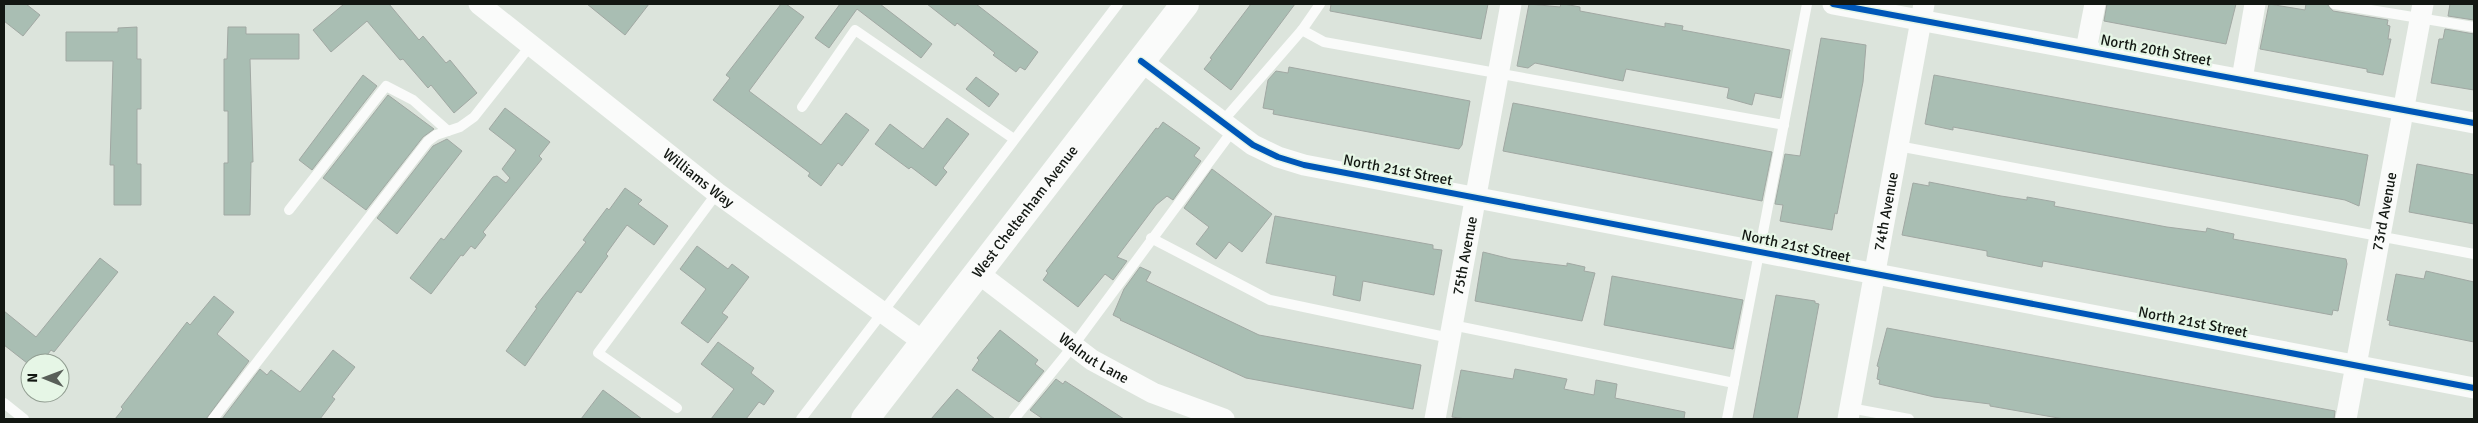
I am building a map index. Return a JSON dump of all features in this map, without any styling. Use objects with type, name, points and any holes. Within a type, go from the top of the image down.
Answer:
[{"type":"highway","name":"West Cheltenham Avenue","points":[[871,417],[978,273],[1185,4]]},
{"type":"street","name":"Williams Way","points":[[479,4],[718,192],[925,343]]},
{"type":"street","name":"75th Avenue","points":[[1435,419],[1511,4]]},
{"type":"street","name":"North 20th Street","points":[[1833,4],[1923,12],[2086,50],[2474,123]]},
{"type":"street","points":[[2086,50],[2094,4]]},
{"type":"street","points":[[2242,79],[2255,4]]},
{"type":"street","name":"73rd Avenue","points":[[2346,419],[2422,11]]},
{"type":"street","name":"74th Avenue","points":[[1849,414],[1923,12]]},
{"type":"street","name":"North 21st Street","points":[[1141,61],[1253,145],[1278,157],[1304,165],[2474,388]]},
{"type":"street","name":"Walnut Lane","points":[[978,273],[1073,346],[1119,376],[1153,394],[1224,419]]},
{"type":"lane","points":[[801,419],[1118,4]]},
{"type":"lane","points":[[1015,419],[1073,346],[1227,126],[1320,4]]},
{"type":"lane","points":[[1727,419],[1807,4]]},
{"type":"lane","points":[[2334,4],[2422,11],[2474,27]]},
{"type":"lane","points":[[802,107],[855,30],[1014,139]]},
{"type":"lane","points":[[1302,30],[1324,42],[1784,126]]},
{"type":"lane","points":[[213,419],[428,142],[436,135],[460,127],[474,117],[531,45]]},
{"type":"lane","points":[[289,210],[386,86],[413,100],[448,131]]},
{"type":"lane","points":[[1898,146],[2474,254]]},
{"type":"lane","points":[[677,408],[598,353],[718,192]]},
{"type":"lane","points":[[1150,238],[1270,300],[1734,383]]},
{"type":"lane","points":[[4,403],[24,419]]},
{"type":"lane","points":[[1849,414],[1910,419]]},
{"type":"building","points":[[4,4],[26,4],[40,15],[23,36],[4,21]]},
{"type":"building","points":[[344,4],[389,4],[419,40],[423,36],[446,63],[450,60],[477,93],[454,113],[431,85],[428,88],[403,59],[400,60],[367,21],[331,52],[313,30]]},
{"type":"building","points":[[587,4],[649,4],[625,35]]},
{"type":"building","points":[[781,4],[786,4],[804,17],[749,91],[821,145],[846,113],[869,130],[842,166],[838,163],[821,186],[808,176],[810,173],[713,100],[730,78],[726,75]]},
{"type":"building","points":[[840,4],[880,4],[932,44],[921,58],[857,9],[829,48],[815,38]]},
{"type":"building","points":[[927,4],[976,4],[1038,52],[1025,70],[1020,67],[1016,72],[993,55],[995,53],[957,23],[955,26]]},
{"type":"building","points":[[1251,4],[1295,4],[1231,90],[1204,69],[1212,59],[1210,58]]},
{"type":"building","points":[[1331,4],[1488,4],[1481,39],[1330,11]]},
{"type":"building","points":[[1529,4],[1560,7],[1561,4],[1564,4],[1580,7],[1580,11],[1665,27],[1665,23],[1683,26],[1682,30],[1790,50],[1781,98],[1755,93],[1752,105],[1727,98],[1729,88],[1626,69],[1623,81],[1535,63],[1528,68],[1517,66]]},
{"type":"building","points":[[2107,4],[2236,4],[2226,44],[2104,21]]},
{"type":"building","points":[[2269,4],[2305,10],[2306,4],[2327,4],[2333,11],[2388,20],[2387,25],[2390,26],[2388,39],[2391,39],[2383,75],[2367,72],[2367,69],[2260,49]]},
{"type":"building","points":[[2450,4],[2474,4],[2474,20],[2448,16]]},
{"type":"building","points":[[137,27],[137,59],[141,59],[141,109],[137,109],[137,164],[141,164],[141,205],[114,205],[114,165],[110,165],[113,61],[66,61],[66,32],[118,32],[118,28]]},
{"type":"building","points":[[228,27],[246,27],[246,34],[299,34],[299,59],[250,59],[253,162],[251,162],[250,215],[224,215],[224,163],[228,163],[228,111],[224,111],[224,59],[227,59]]},
{"type":"building","points":[[2445,29],[2474,34],[2474,90],[2431,83],[2439,39],[2443,39]]},
{"type":"building","points":[[1821,38],[1866,45],[1863,82],[1837,214],[1835,213],[1832,230],[1780,221],[1783,205],[1775,204],[1785,154],[1800,156]]},
{"type":"building","points":[[1289,67],[1470,101],[1462,145],[1459,149],[1273,114],[1274,110],[1263,108],[1268,80],[1276,71],[1288,73]]},
{"type":"building","points":[[363,75],[377,86],[312,170],[299,160]]},
{"type":"building","points":[[1934,75],[2368,155],[2359,206],[2345,200],[1953,127],[1953,130],[1925,124]]},
{"type":"building","points":[[976,77],[999,94],[989,107],[966,89]]},
{"type":"building","points":[[388,95],[434,129],[423,137],[366,210],[323,178]]},
{"type":"building","points":[[1513,103],[1772,152],[1762,201],[1503,151]]},
{"type":"building","points":[[505,108],[550,142],[539,156],[542,159],[483,232],[486,235],[475,249],[471,246],[463,256],[461,255],[431,294],[410,278],[441,238],[444,240],[493,177],[497,176],[506,183],[510,178],[502,169],[516,150],[489,129]]},
{"type":"building","points":[[947,118],[969,134],[943,168],[947,172],[936,186],[875,144],[890,124],[923,149]]},
{"type":"building","points":[[1163,122],[1200,148],[1194,156],[1201,161],[1173,200],[1167,196],[1156,205],[1117,257],[1127,261],[1113,280],[1105,274],[1078,307],[1043,280],[1048,273],[1046,271],[1156,128],[1158,129]]},
{"type":"building","points":[[447,139],[462,151],[397,234],[377,218],[433,146]]},
{"type":"building","points":[[2417,164],[2474,175],[2474,224],[2409,212]]},
{"type":"building","points":[[1212,169],[1272,214],[1242,252],[1229,242],[1216,259],[1196,244],[1209,227],[1184,208]]},
{"type":"building","points":[[1929,182],[2001,196],[2027,200],[2027,197],[2055,202],[2054,206],[2167,227],[2206,232],[2207,228],[2234,234],[2233,239],[2346,259],[2347,264],[2338,311],[2333,310],[2332,315],[2043,261],[2042,267],[1987,256],[1987,251],[1902,235],[1913,183],[1929,186]]},
{"type":"building","points":[[625,188],[642,200],[638,204],[668,226],[654,245],[627,225],[606,254],[608,256],[581,293],[577,291],[525,366],[506,351],[537,308],[535,307],[586,242],[583,240]]},
{"type":"building","points":[[1275,216],[1433,245],[1433,249],[1442,250],[1434,295],[1363,281],[1360,301],[1333,295],[1336,276],[1266,263]]},
{"type":"building","points":[[697,246],[728,269],[732,264],[749,277],[722,313],[728,317],[708,343],[681,323],[706,289],[680,269]]},
{"type":"building","points":[[1483,252],[1511,259],[1567,266],[1567,263],[1585,267],[1584,271],[1595,273],[1582,321],[1475,301]]},
{"type":"building","points":[[100,258],[118,272],[54,352],[51,350],[49,353],[20,353],[20,358],[4,345],[4,311],[36,337]]},
{"type":"building","points":[[1140,267],[1151,272],[1146,281],[1259,335],[1421,365],[1413,409],[1246,378],[1120,320],[1113,315],[1124,289]]},
{"type":"building","points":[[2426,271],[2474,282],[2474,342],[2389,325],[2390,321],[2387,320],[2396,274],[2424,279]]},
{"type":"building","points":[[1612,276],[1743,300],[1733,349],[1604,325]]},
{"type":"building","points":[[1776,295],[1815,301],[1815,303],[1819,304],[1797,419],[1753,419]]},
{"type":"building","points":[[214,296],[234,312],[217,334],[249,361],[206,419],[115,419],[123,409],[121,407],[187,322],[190,325]]},
{"type":"building","points":[[1887,328],[2335,411],[2334,419],[2064,419],[1990,406],[1990,404],[1934,397],[1879,384],[1880,380],[1877,379],[1879,367],[1877,366]]},
{"type":"building","points":[[1000,330],[1038,360],[1035,364],[1044,371],[1019,402],[972,370],[979,360],[977,358]]},
{"type":"building","points":[[718,342],[754,368],[751,373],[774,391],[764,405],[759,402],[746,419],[711,419],[734,389],[701,364]]},
{"type":"building","points":[[333,350],[355,367],[332,397],[335,399],[320,419],[222,419],[260,369],[267,375],[271,370],[300,392]]},
{"type":"building","points":[[1515,369],[1567,379],[1564,389],[1594,395],[1596,380],[1617,384],[1615,398],[1685,412],[1684,419],[1466,419],[1452,417],[1461,370],[1513,379]]},
{"type":"building","points":[[1056,379],[1063,384],[1065,381],[1124,419],[1043,419],[1030,410]]},
{"type":"building","points":[[957,389],[995,419],[931,419]]},
{"type":"building","points":[[603,390],[642,419],[581,419]]},
{"type":"cycle path","points":[[1833,4],[2474,123]]},
{"type":"cycle path","points":[[1141,61],[1253,145],[1278,157],[1304,165],[2474,388]]}]
